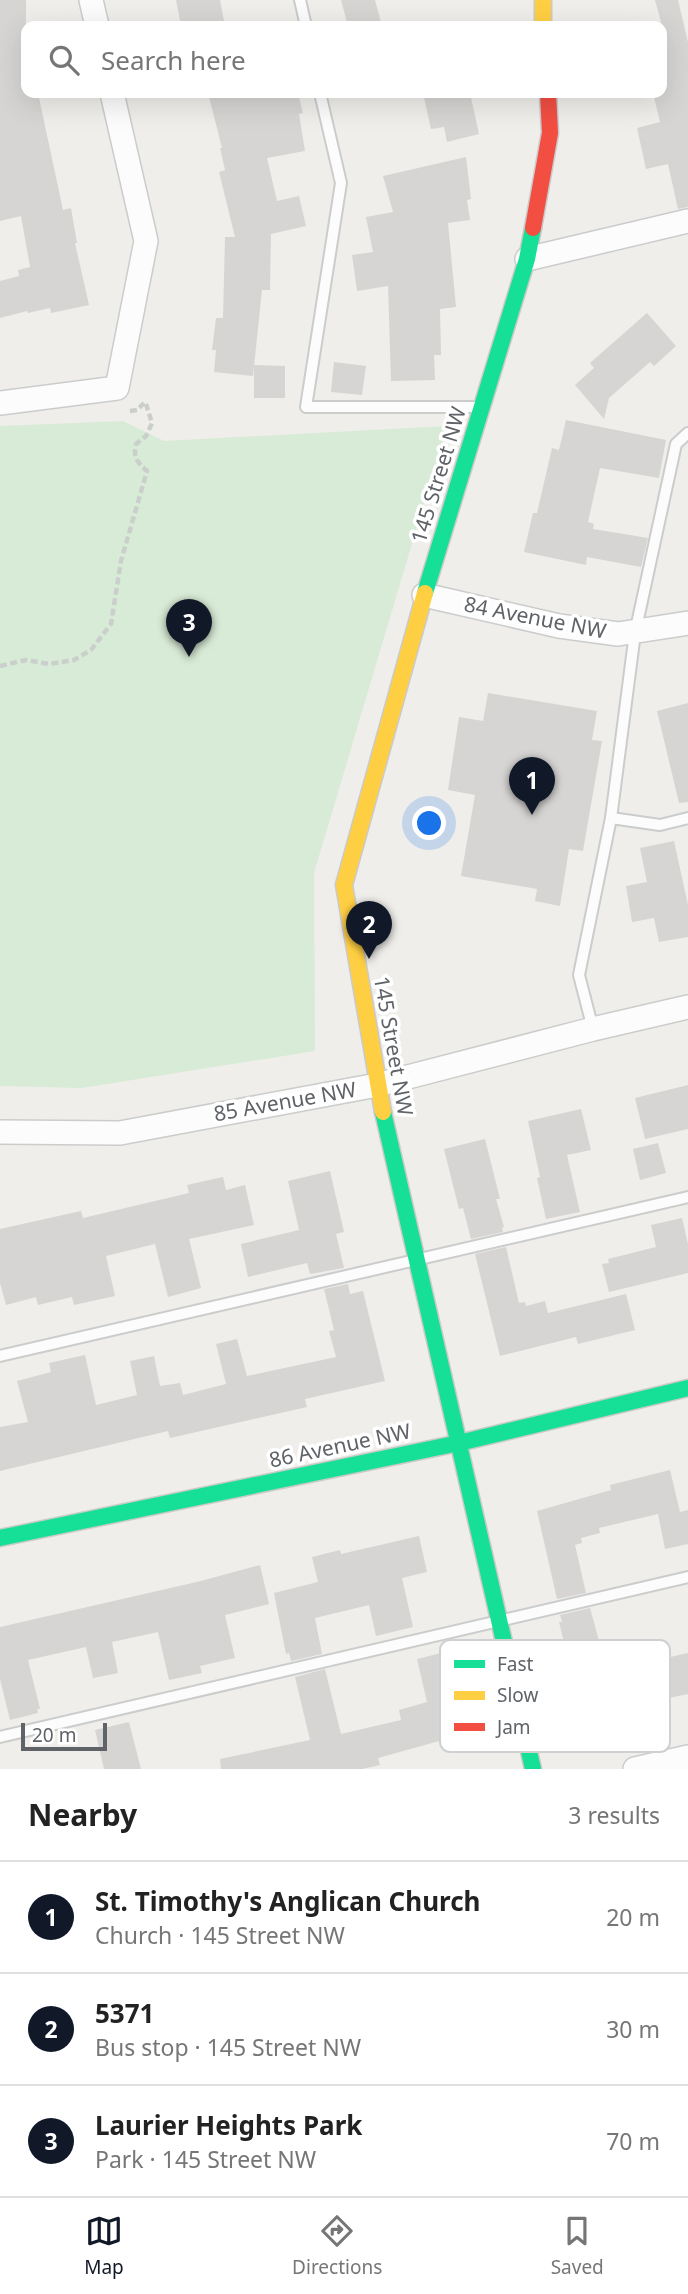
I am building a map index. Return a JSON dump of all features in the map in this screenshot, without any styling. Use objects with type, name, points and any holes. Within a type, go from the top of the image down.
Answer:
[{"type":"street","points":[[91,0],[96,21]]},
{"type":"street","points":[[543,0],[543,21]]},
{"type":"street","points":[[0,402],[117,387],[146,241],[113,98]]},
{"type":"street","name":"145 Street NW","points":[[502,1640],[377,1085],[344,885],[424,595],[527,260],[551,133],[548,98]]},
{"type":"street","points":[[527,260],[688,220]]},
{"type":"street","name":"84 Avenue NW","points":[[424,595],[559,626],[618,634],[688,623]]},
{"type":"street","name":"85 Avenue NW","points":[[0,1132],[120,1133],[377,1085],[688,1007]]},
{"type":"street","name":"86 Avenue NW","points":[[0,1538],[459,1443],[688,1388]]},
{"type":"street","points":[[635,1769],[688,1756]]},
{"type":"lane","points":[[300,0],[305,21]]},
{"type":"lane","points":[[321,98],[341,183],[306,407],[482,407]]},
{"type":"lane","points":[[593,1029],[579,975],[611,818],[635,633],[676,444],[688,433]]},
{"type":"lane","points":[[611,818],[660,825],[688,818]]},
{"type":"lane","points":[[0,1356],[688,1197]]},
{"type":"lane","points":[[0,1737],[688,1577]]},
{"type":"path","points":[[0,666],[26,660],[49,664],[74,660],[92,650],[111,624],[121,561],[147,471],[139,464],[134,454],[136,444],[146,436],[152,423],[146,404]]},
{"type":"green space","points":[[123,421],[164,441],[447,426],[314,873],[315,1051],[82,1088],[0,1086],[0,426]]},
{"type":"building","points":[[0,0],[26,0],[26,21],[21,21],[21,98],[39,98],[63,210],[71,208],[75,243],[89,305],[51,313],[50,308],[28,313],[27,311],[0,318],[0,281],[19,276],[18,270],[30,267],[21,216],[0,221]]},
{"type":"building","points":[[176,0],[220,0],[224,21],[180,21]]},
{"type":"building","points":[[341,0],[375,0],[381,21],[347,21]]},
{"type":"building","points":[[655,0],[678,0],[688,42],[688,207],[678,209],[668,164],[646,169],[637,128],[660,122],[654,98],[667,98],[667,21],[661,21]]},
{"type":"building","points":[[209,98],[299,98],[303,113],[299,114],[305,151],[267,158],[277,201],[299,196],[306,226],[271,234],[270,290],[262,290],[253,376],[214,372],[216,350],[212,350],[216,318],[223,318],[225,237],[235,237],[219,172],[225,170]]},
{"type":"building","points":[[424,98],[471,98],[479,134],[447,142],[444,127],[431,129]]},
{"type":"building","points":[[466,157],[471,199],[467,200],[470,220],[448,223],[456,307],[440,309],[441,355],[434,355],[435,380],[391,381],[388,286],[357,291],[352,255],[373,252],[366,217],[393,212],[383,176]]},
{"type":"building","points":[[647,313],[676,346],[654,366],[650,362],[609,398],[604,419],[575,385],[594,368],[590,363]]},
{"type":"building","points":[[334,362],[366,366],[362,395],[331,392]]},
{"type":"building","points":[[254,365],[285,366],[285,398],[254,398]]},
{"type":"building","points":[[566,420],[666,440],[659,478],[600,468],[588,522],[594,524],[593,529],[648,538],[641,567],[587,557],[586,565],[524,552],[533,513],[537,513],[552,448],[559,450]]},
{"type":"building","points":[[488,693],[597,711],[592,740],[602,741],[583,851],[569,849],[560,906],[535,901],[537,889],[461,876],[475,795],[448,790],[459,717],[483,721]]},
{"type":"building","points":[[688,703],[688,802],[679,803],[657,711]]},
{"type":"building","points":[[674,841],[688,905],[688,937],[659,942],[654,918],[632,922],[626,886],[647,882],[640,848]]},
{"type":"building","points":[[688,1085],[688,1129],[645,1139],[635,1098]]},
{"type":"building","points":[[581,1109],[591,1150],[567,1155],[580,1212],[546,1219],[528,1121]]},
{"type":"building","points":[[485,1139],[504,1227],[503,1232],[471,1239],[463,1208],[459,1209],[444,1149]]},
{"type":"building","points":[[658,1143],[666,1173],[640,1180],[633,1149]]},
{"type":"building","points":[[330,1171],[344,1232],[336,1234],[344,1268],[310,1274],[307,1263],[248,1277],[241,1244],[299,1230],[288,1181]]},
{"type":"building","points":[[223,1177],[226,1190],[245,1185],[254,1225],[189,1239],[201,1288],[168,1297],[155,1244],[106,1256],[115,1296],[74,1305],[72,1297],[38,1305],[36,1297],[6,1305],[0,1283],[0,1229],[81,1211],[83,1218],[189,1193],[187,1185]]},
{"type":"building","points":[[682,1218],[688,1244],[688,1273],[609,1292],[602,1264],[609,1263],[608,1259],[656,1247],[651,1225]]},
{"type":"building","points":[[506,1247],[519,1303],[525,1302],[526,1306],[545,1301],[548,1313],[626,1294],[635,1330],[578,1344],[576,1337],[500,1356],[475,1254]]},
{"type":"building","points":[[348,1284],[350,1294],[363,1291],[385,1381],[305,1399],[307,1407],[170,1438],[168,1431],[0,1471],[0,1427],[28,1422],[17,1381],[51,1372],[49,1363],[85,1355],[96,1405],[137,1395],[130,1361],[154,1356],[160,1386],[180,1383],[183,1395],[226,1384],[216,1344],[237,1339],[247,1376],[336,1357],[329,1331],[334,1330],[324,1289]]},
{"type":"building","points":[[670,1470],[680,1512],[688,1510],[688,1544],[665,1549],[658,1514],[599,1528],[600,1533],[581,1538],[582,1543],[575,1545],[586,1593],[557,1599],[537,1511],[611,1490],[610,1485]]},
{"type":"building","points":[[419,1536],[427,1572],[402,1578],[413,1627],[376,1636],[369,1605],[315,1618],[322,1654],[291,1661],[289,1653],[286,1654],[274,1593],[318,1582],[312,1557],[340,1550],[341,1554]]},
{"type":"building","points":[[260,1565],[269,1604],[225,1615],[235,1658],[200,1666],[202,1673],[169,1680],[158,1632],[112,1642],[118,1673],[93,1678],[86,1647],[28,1660],[40,1709],[37,1709],[38,1713],[10,1720],[0,1679],[0,1627]]},
{"type":"building","points":[[590,1608],[599,1640],[563,1640],[560,1615]]},
{"type":"building","points":[[440,1653],[440,1741],[378,1758],[380,1765],[362,1769],[221,1769],[220,1759],[310,1740],[295,1677],[325,1669],[341,1734],[401,1720],[399,1710],[427,1702],[417,1659]]},
{"type":"building","points":[[688,1653],[688,1694],[670,1698],[670,1657]]},
{"type":"building","points":[[129,1722],[141,1769],[104,1769],[95,1730]]},
{"type":"traffic: fast","points":[[425,593],[527,259],[533,228]]},
{"type":"traffic: fast","points":[[383,1112],[504,1640]]},
{"type":"traffic: fast","points":[[0,1538],[459,1443],[688,1388]]},
{"type":"traffic: fast","points":[[529,1752],[533,1769]]},
{"type":"traffic: slow","points":[[543,0],[543,21]]},
{"type":"traffic: slow","points":[[383,1112],[344,885],[425,593]]},
{"type":"traffic: jam","points":[[533,228],[550,133],[548,98]]},
{"type":"place","name":"Laurier Heights Park","points":[[189,657]]},
{"type":"place","name":"St. Timothy's Anglican Church","points":[[532,815]]},
{"type":"place","name":"5371","points":[[369,959]]}]
